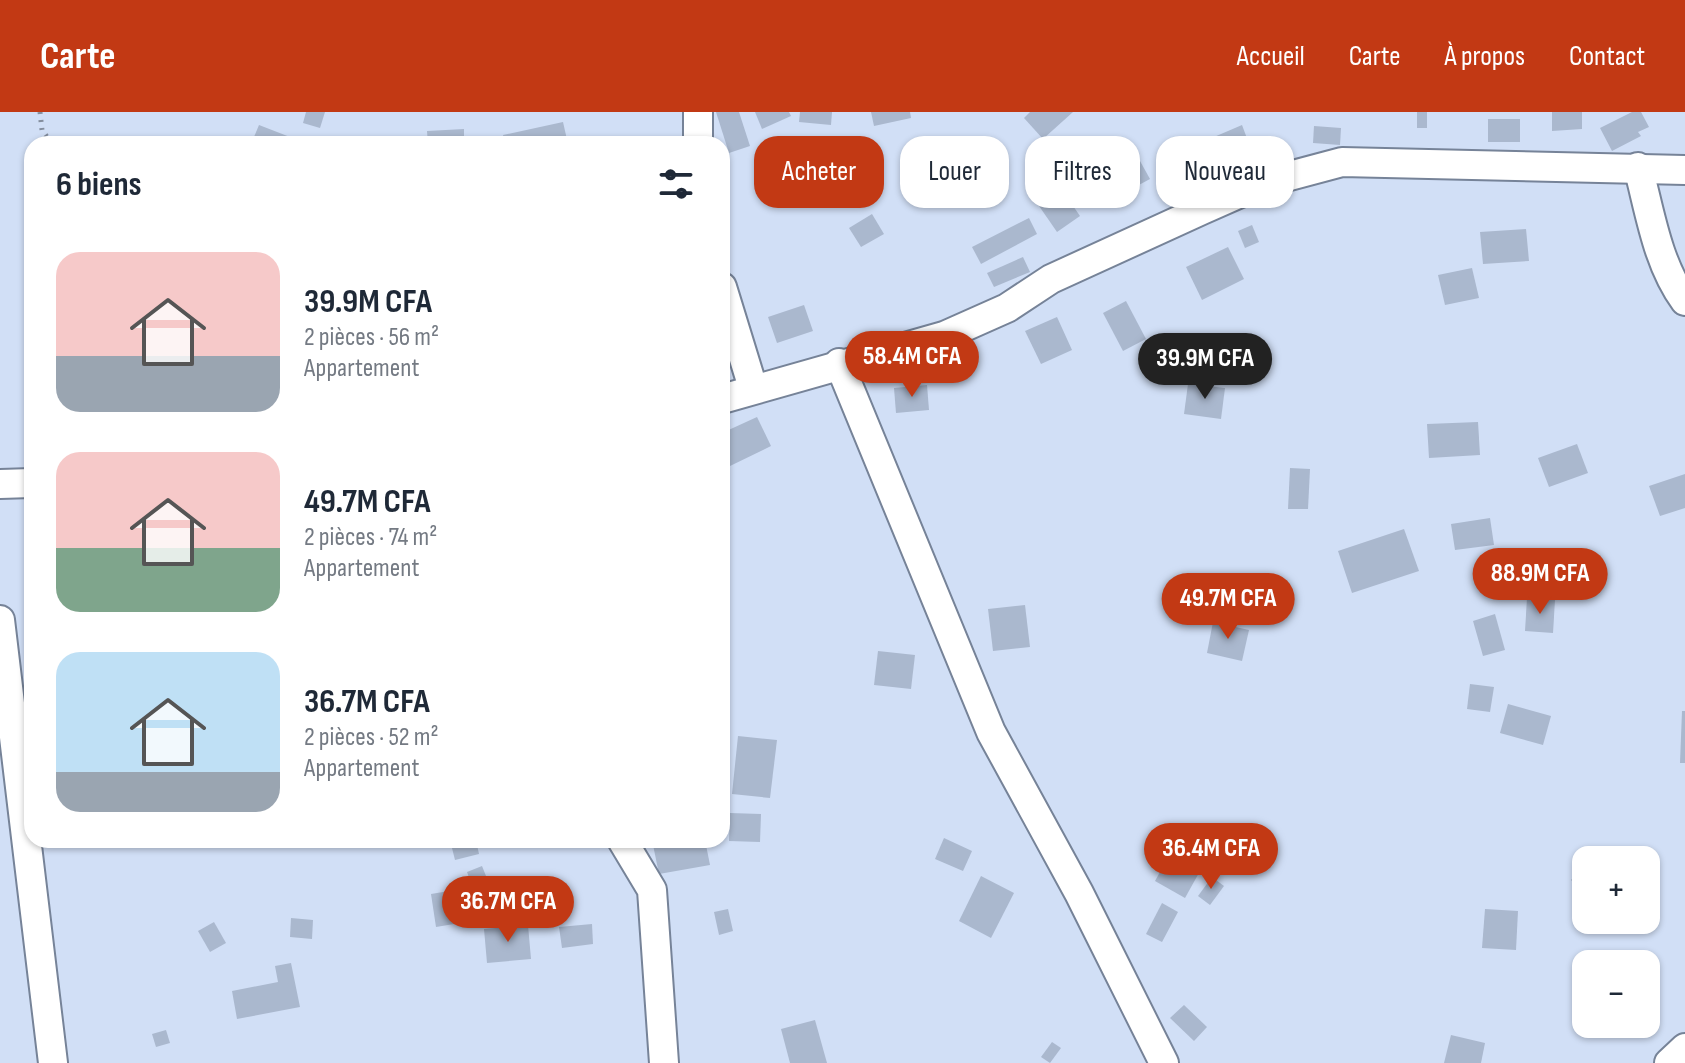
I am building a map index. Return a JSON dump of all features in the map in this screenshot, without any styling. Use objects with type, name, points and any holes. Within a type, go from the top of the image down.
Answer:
[{"type":"street","points":[[698,112],[698,136]]},
{"type":"street","points":[[730,396],[839,363],[944,336],[1007,308],[1051,279],[1263,183],[1342,162],[1685,170]]},
{"type":"street","points":[[1638,167],[1663,260],[1673,284],[1685,301]]},
{"type":"street","points":[[730,313],[753,388]]},
{"type":"street","points":[[839,363],[991,732],[1079,893],[1164,1063]]},
{"type":"street","points":[[0,484],[24,483]]},
{"type":"street","points":[[0,620],[24,821]]},
{"type":"street","points":[[27,848],[53,1063]]},
{"type":"street","points":[[627,848],[652,890],[664,1063]]},
{"type":"street","points":[[1669,1063],[1685,1048]]},
{"type":"path","points":[[40,112],[42,130],[46,136]]},
{"type":"building","points":[[306,112],[325,112],[320,128],[303,123]]},
{"type":"building","points":[[716,112],[739,112],[750,146],[730,153],[730,136],[724,136]]},
{"type":"building","points":[[755,112],[789,112],[791,116],[762,129]]},
{"type":"building","points":[[800,112],[832,112],[831,125],[799,122]]},
{"type":"building","points":[[871,112],[910,112],[911,118],[874,126]]},
{"type":"building","points":[[1030,112],[1073,112],[1046,136],[1040,136],[1024,118]]},
{"type":"building","points":[[1417,112],[1427,112],[1427,128],[1417,128]]},
{"type":"building","points":[[1552,112],[1582,112],[1582,129],[1552,131]]},
{"type":"building","points":[[1632,112],[1641,112],[1649,127],[1638,132],[1641,136],[1612,151],[1600,128]]},
{"type":"building","points":[[1488,119],[1520,119],[1520,142],[1488,142]]},
{"type":"building","points":[[563,122],[566,136],[503,136]]},
{"type":"building","points":[[259,125],[287,136],[254,136]]},
{"type":"building","points":[[1242,125],[1246,136],[1216,136]]},
{"type":"building","points":[[1314,126],[1341,128],[1340,145],[1313,143]]},
{"type":"building","points":[[464,129],[464,136],[427,136],[427,131]]},
{"type":"building","points":[[1140,161],[1150,179],[1140,184]]},
{"type":"building","points":[[1040,208],[1074,208],[1080,216],[1057,232]]},
{"type":"building","points":[[872,214],[884,234],[861,247],[849,228]]},
{"type":"building","points":[[1029,218],[1037,234],[981,264],[972,247]]},
{"type":"building","points":[[1252,225],[1259,242],[1245,248],[1238,231]]},
{"type":"building","points":[[1526,229],[1529,261],[1483,264],[1480,232]]},
{"type":"building","points":[[1228,247],[1244,279],[1202,300],[1186,267]]},
{"type":"building","points":[[1023,257],[1030,272],[994,287],[987,273]]},
{"type":"building","points":[[1472,268],[1479,298],[1445,305],[1438,275]]},
{"type":"building","points":[[1126,301],[1146,339],[1123,351],[1103,313]]},
{"type":"building","points":[[804,305],[813,331],[777,343],[768,317]]},
{"type":"building","points":[[1057,317],[1072,350],[1041,364],[1025,331]]},
{"type":"building","points":[[1188,384],[1225,388],[1221,419],[1184,414]]},
{"type":"building","points":[[927,385],[929,410],[896,413],[894,388]]},
{"type":"building","points":[[757,417],[771,446],[730,466],[730,429]]},
{"type":"building","points":[[1478,422],[1480,455],[1429,458],[1427,424]]},
{"type":"building","points":[[1577,444],[1588,473],[1549,487],[1538,458]]},
{"type":"building","points":[[1290,468],[1310,469],[1308,509],[1288,509]]},
{"type":"building","points":[[1685,474],[1685,508],[1660,516],[1649,486]]},
{"type":"building","points":[[1490,518],[1494,545],[1455,550],[1451,524]]},
{"type":"building","points":[[1404,529],[1419,571],[1352,593],[1338,551]]},
{"type":"building","points":[[1527,598],[1555,600],[1553,633],[1525,631]]},
{"type":"building","points":[[1025,605],[1030,647],[993,651],[988,609]]},
{"type":"building","points":[[1495,614],[1505,650],[1483,656],[1473,621]]},
{"type":"building","points":[[1213,622],[1249,630],[1242,661],[1207,653]]},
{"type":"building","points":[[878,651],[915,655],[911,689],[874,685]]},
{"type":"building","points":[[1470,684],[1494,687],[1490,712],[1467,709]]},
{"type":"building","points":[[1508,704],[1551,716],[1543,745],[1500,733]]},
{"type":"building","points":[[1682,711],[1685,711],[1685,763],[1680,763]]},
{"type":"building","points":[[738,736],[777,740],[770,798],[732,794]]},
{"type":"building","points":[[730,813],[761,814],[760,842],[730,841]]},
{"type":"building","points":[[944,838],[972,851],[963,871],[935,859]]},
{"type":"building","points":[[452,848],[478,848],[479,854],[455,860]]},
{"type":"building","points":[[654,848],[707,848],[710,865],[659,874]]},
{"type":"building","points":[[1170,854],[1200,871],[1185,898],[1155,881]]},
{"type":"building","points":[[482,866],[494,896],[478,902],[467,872]]},
{"type":"building","points":[[981,876],[1014,893],[991,938],[959,921]]},
{"type":"building","points":[[1212,877],[1224,886],[1210,905],[1198,896]]},
{"type":"building","points":[[455,890],[460,923],[436,927],[431,894]]},
{"type":"building","points":[[1162,903],[1178,912],[1162,942],[1146,934]]},
{"type":"building","points":[[728,909],[733,931],[719,935],[714,912]]},
{"type":"building","points":[[1485,909],[1518,911],[1516,950],[1482,948]]},
{"type":"building","points":[[291,918],[313,920],[312,939],[290,937]]},
{"type":"building","points":[[214,922],[226,943],[210,952],[198,931]]},
{"type":"building","points":[[592,924],[593,944],[562,948],[559,927]]},
{"type":"building","points":[[528,925],[531,959],[487,963],[484,929]]},
{"type":"building","points":[[291,963],[300,1007],[237,1019],[232,991],[278,982],[275,966]]},
{"type":"building","points":[[1184,1005],[1207,1027],[1194,1041],[1170,1018]]},
{"type":"building","points":[[815,1020],[827,1063],[790,1063],[781,1029]]},
{"type":"building","points":[[166,1030],[170,1043],[156,1047],[152,1034]]},
{"type":"building","points":[[1451,1035],[1485,1043],[1481,1063],[1444,1063]]},
{"type":"building","points":[[1052,1042],[1061,1048],[1050,1063],[1041,1057]]}]
